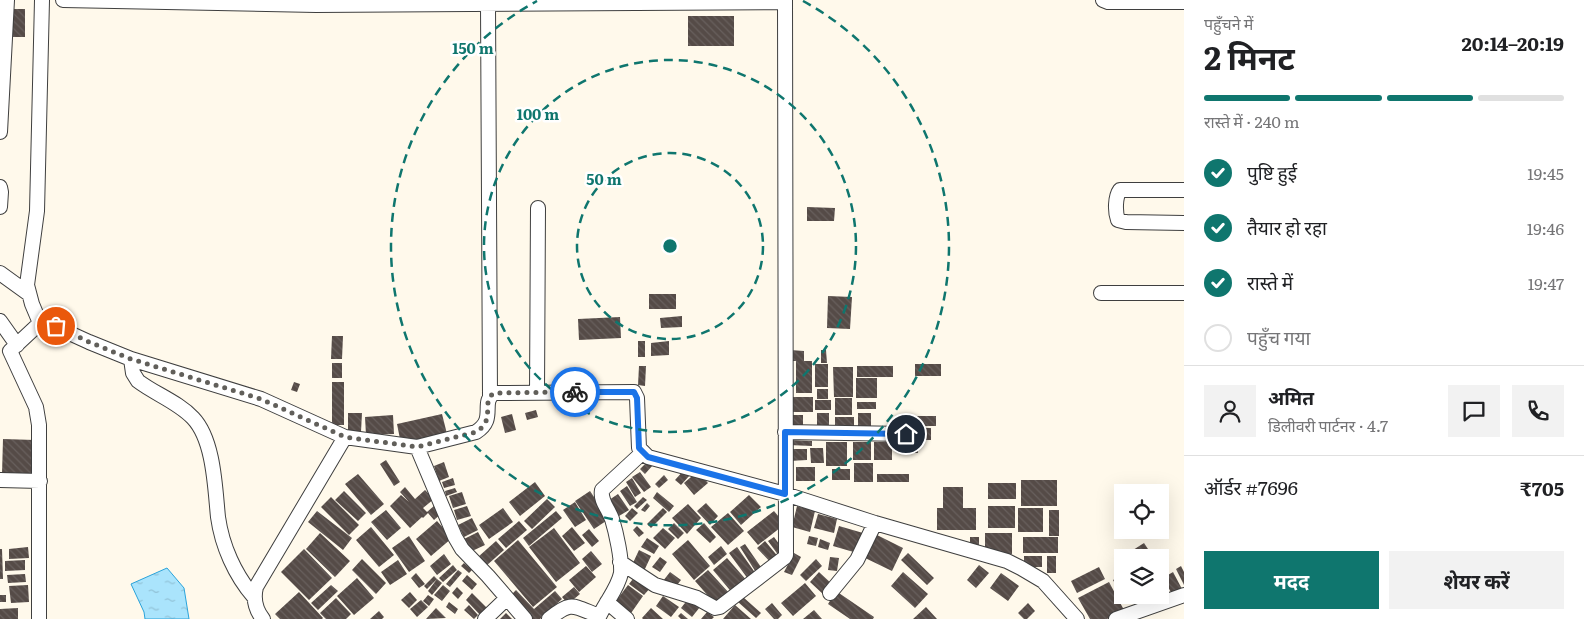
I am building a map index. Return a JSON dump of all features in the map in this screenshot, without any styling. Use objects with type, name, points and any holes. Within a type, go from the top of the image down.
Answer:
[{"type":"street","points":[[0,132],[7,0]]},
{"type":"street","points":[[38,324],[28,294],[28,274],[37,211],[42,0]]},
{"type":"street","points":[[63,0],[488,5],[785,1],[786,555],[718,608],[690,596],[655,585],[620,562]]},
{"type":"street","points":[[1104,0],[1108,2],[1184,2]]},
{"type":"street","points":[[13,346],[38,324],[56,326],[131,359],[261,399],[345,437],[417,447],[476,432],[483,428],[488,418],[488,400],[490,396],[488,5]]},
{"type":"street","points":[[0,187],[0,207]]},
{"type":"street","points":[[1184,190],[1120,190],[1117,195],[1117,217],[1118,220],[1126,222],[1184,223]]},
{"type":"street","points":[[537,393],[538,208]]},
{"type":"street","points":[[0,273],[28,294]]},
{"type":"street","points":[[1101,293],[1184,293]]},
{"type":"street","points":[[0,321],[13,346],[36,408],[39,425],[39,619]]},
{"type":"street","points":[[131,359],[132,374],[138,381],[193,418],[203,434],[214,472],[218,519],[226,546],[232,565],[242,583],[254,597]]},
{"type":"street","points":[[490,396],[498,393],[634,392],[637,398],[639,448],[648,457],[785,494],[1007,562],[1043,581],[1077,619]]},
{"type":"street","points":[[785,432],[906,434]]},
{"type":"street","points":[[263,619],[255,604],[256,587],[345,437]]},
{"type":"street","points":[[417,447],[458,543],[525,619]]},
{"type":"street","points":[[549,619],[566,606],[577,607],[599,618],[620,576],[620,562],[612,518],[601,495],[602,490],[642,453]]},
{"type":"street","points":[[0,480],[40,481]]},
{"type":"street","points":[[830,593],[857,560],[875,523]]},
{"type":"street","points":[[1116,619],[1184,595]]},
{"type":"street","points":[[485,619],[507,598]]},
{"type":"street","points":[[607,602],[627,619]]},
{"type":"water","points":[[167,568],[184,588],[189,619],[145,619],[144,612],[131,584]]},
{"type":"building","points":[[9,9],[25,9],[25,37],[9,37]]},
{"type":"building","points":[[688,16],[734,16],[734,46],[688,46]]},
{"type":"building","points":[[807,207],[835,208],[834,221],[807,221]]},
{"type":"building","points":[[649,294],[676,294],[676,309],[649,309]]},
{"type":"building","points":[[828,296],[852,297],[850,329],[827,328]]},
{"type":"building","points":[[682,316],[682,327],[661,328],[660,318]]},
{"type":"building","points":[[620,317],[621,338],[579,340],[578,319]]},
{"type":"building","points":[[332,336],[343,336],[342,359],[331,359]]},
{"type":"building","points":[[638,341],[645,341],[645,357],[638,357]]},
{"type":"building","points":[[669,341],[669,355],[651,356],[651,343]]},
{"type":"building","points":[[790,350],[804,351],[804,361],[812,361],[812,393],[796,393],[796,361],[790,361]]},
{"type":"building","points":[[821,350],[826,350],[827,363],[821,363]]},
{"type":"building","points":[[332,363],[342,363],[342,378],[332,378]]},
{"type":"building","points":[[815,364],[828,364],[828,387],[815,387]]},
{"type":"building","points":[[915,364],[941,364],[941,376],[915,376]]},
{"type":"building","points":[[639,366],[646,366],[645,386],[638,385]]},
{"type":"building","points":[[857,366],[893,366],[893,377],[857,377]]},
{"type":"building","points":[[833,367],[853,367],[853,397],[834,397]]},
{"type":"building","points":[[856,378],[877,378],[877,398],[856,398]]},
{"type":"building","points":[[294,382],[300,384],[297,392],[291,390]]},
{"type":"building","points":[[332,382],[344,382],[344,425],[332,425]]},
{"type":"building","points":[[817,389],[828,389],[828,399],[817,399]]},
{"type":"building","points":[[793,397],[813,397],[813,412],[793,412]]},
{"type":"building","points":[[835,398],[852,398],[852,415],[835,415]]},
{"type":"building","points":[[815,400],[831,400],[831,410],[815,410]]},
{"type":"building","points":[[857,402],[876,402],[876,409],[857,409]]},
{"type":"building","points":[[536,410],[538,417],[527,420],[525,413]]},
{"type":"building","points":[[348,413],[362,413],[361,432],[348,432]]},
{"type":"building","points":[[817,413],[829,413],[829,430],[817,430]]},
{"type":"building","points":[[858,413],[871,413],[871,432],[858,432]]},
{"type":"building","points":[[442,414],[447,434],[401,444],[397,424]]},
{"type":"building","points":[[512,414],[516,430],[505,433],[501,417]]},
{"type":"building","points":[[393,415],[394,434],[366,435],[365,417]]},
{"type":"building","points":[[791,415],[803,415],[803,427],[791,427]]},
{"type":"building","points":[[917,416],[936,416],[936,426],[917,426]]},
{"type":"building","points":[[835,417],[854,417],[854,431],[835,431]]},
{"type":"building","points":[[912,428],[931,428],[931,440],[912,440]]},
{"type":"building","points":[[3,439],[35,440],[33,475],[2,474]]},
{"type":"building","points":[[789,440],[812,441],[812,446],[789,445]]},
{"type":"building","points":[[826,442],[847,442],[847,466],[826,466]]},
{"type":"building","points":[[853,442],[871,442],[871,460],[853,460]]},
{"type":"building","points":[[874,442],[892,442],[892,460],[874,460]]},
{"type":"building","points":[[907,445],[918,445],[918,453],[907,453]]},
{"type":"building","points":[[810,448],[823,448],[824,463],[811,463]]},
{"type":"building","points":[[789,449],[807,449],[807,460],[789,461]]},
{"type":"building","points":[[386,460],[400,482],[394,486],[380,464]]},
{"type":"building","points":[[649,460],[653,465],[645,474],[640,469]]},
{"type":"building","points":[[444,462],[449,477],[439,481],[434,466]]},
{"type":"building","points":[[854,463],[873,463],[873,482],[854,482]]},
{"type":"building","points":[[796,467],[815,467],[815,481],[796,481]]},
{"type":"building","points":[[832,469],[850,469],[850,480],[832,480]]},
{"type":"building","points":[[684,470],[690,475],[681,485],[675,480]]},
{"type":"building","points":[[698,471],[708,483],[694,495],[684,483]]},
{"type":"building","points":[[640,472],[651,487],[644,492],[632,477]]},
{"type":"building","points":[[358,474],[384,504],[371,515],[345,484]]},
{"type":"building","points":[[877,474],[909,474],[909,482],[877,482]]},
{"type":"building","points":[[664,475],[668,480],[659,488],[655,484]]},
{"type":"building","points":[[453,478],[455,485],[444,488],[442,482]]},
{"type":"building","points":[[632,478],[641,493],[635,497],[626,482]]},
{"type":"building","points":[[1021,480],[1057,480],[1057,506],[1021,506]]},
{"type":"building","points":[[535,482],[545,496],[520,516],[509,502]]},
{"type":"building","points":[[988,483],[1016,483],[1016,499],[988,499]]},
{"type":"building","points":[[627,486],[637,502],[630,506],[620,491]]},
{"type":"building","points":[[405,487],[415,499],[425,490],[434,499],[423,508],[427,512],[435,505],[442,513],[434,520],[428,513],[410,528],[390,506],[401,495],[409,502],[400,492]]},
{"type":"building","points":[[943,487],[963,487],[963,508],[976,508],[976,530],[937,530],[937,508],[943,508]]},
{"type":"building","points":[[455,488],[457,492],[446,496],[445,491]]},
{"type":"building","points":[[344,491],[366,513],[358,521],[335,500]]},
{"type":"building","points":[[590,491],[609,519],[594,529],[575,501]]},
{"type":"building","points":[[462,492],[466,504],[453,508],[449,496]]},
{"type":"building","points":[[657,492],[674,506],[669,512],[653,498]]},
{"type":"building","points":[[618,494],[629,510],[619,516],[609,500]]},
{"type":"building","points":[[749,495],[761,507],[741,525],[730,512]]},
{"type":"building","points":[[331,497],[359,525],[349,535],[321,507]]},
{"type":"building","points":[[643,497],[647,500],[637,509],[634,506]]},
{"type":"building","points":[[547,499],[555,507],[532,529],[524,521]]},
{"type":"building","points":[[575,502],[586,520],[575,527],[563,510]]},
{"type":"building","points":[[647,503],[650,506],[645,512],[641,510]]},
{"type":"building","points":[[706,503],[718,516],[710,525],[697,511]]},
{"type":"building","points":[[688,504],[701,518],[687,534],[672,518]]},
{"type":"building","points":[[467,506],[471,516],[457,520],[454,510]]},
{"type":"building","points":[[797,506],[815,511],[810,532],[792,527]]},
{"type":"building","points":[[988,506],[1015,506],[1015,528],[988,528]]},
{"type":"building","points":[[503,508],[513,522],[489,539],[479,525]]},
{"type":"building","points":[[632,508],[638,513],[630,521],[625,516]]},
{"type":"building","points":[[663,508],[667,512],[651,528],[647,524]]},
{"type":"building","points":[[1018,508],[1043,508],[1043,532],[1018,532]]},
{"type":"building","points":[[386,510],[401,528],[387,540],[371,522]]},
{"type":"building","points":[[1049,510],[1059,510],[1059,536],[1049,536]]},
{"type":"building","points":[[317,511],[352,538],[343,550],[308,522]]},
{"type":"building","points":[[556,511],[562,518],[529,546],[523,538]]},
{"type":"building","points":[[774,511],[785,524],[758,545],[747,532]]},
{"type":"building","points":[[728,513],[744,531],[728,545],[711,527]]},
{"type":"building","points":[[818,514],[837,519],[834,533],[814,528]]},
{"type":"building","points":[[472,518],[478,530],[464,537],[458,525]]},
{"type":"building","points":[[437,521],[452,538],[431,556],[416,539]]},
{"type":"building","points":[[519,521],[527,530],[506,548],[498,539]]},
{"type":"building","points":[[674,523],[684,533],[678,539],[668,529]]},
{"type":"building","points":[[704,523],[716,537],[710,543],[696,530]]},
{"type":"building","points":[[637,526],[644,533],[639,537],[633,530]]},
{"type":"building","points":[[839,526],[863,533],[857,553],[833,546]]},
{"type":"building","points":[[371,527],[394,555],[379,567],[356,540]]},
{"type":"building","points":[[572,527],[585,543],[574,551],[562,536]]},
{"type":"building","points":[[554,528],[580,563],[556,582],[529,547]]},
{"type":"building","points":[[663,528],[675,538],[665,549],[653,538]]},
{"type":"building","points":[[589,529],[599,541],[592,547],[582,535]]},
{"type":"building","points":[[478,532],[485,545],[470,552],[464,539]]},
{"type":"building","points":[[320,533],[350,561],[335,577],[306,549]]},
{"type":"building","points":[[873,533],[903,548],[892,571],[861,556]]},
{"type":"building","points":[[985,533],[1012,533],[1012,554],[985,554]]},
{"type":"building","points":[[409,536],[425,561],[409,572],[392,548]]},
{"type":"building","points":[[809,536],[818,538],[816,546],[807,544]]},
{"type":"building","points":[[774,537],[785,552],[779,556],[768,541]]},
{"type":"building","points":[[970,537],[979,537],[979,548],[970,548]]},
{"type":"building","points":[[1023,537],[1058,537],[1058,553],[1023,553]]},
{"type":"building","points":[[647,538],[659,546],[654,554],[641,547]]},
{"type":"building","points":[[820,539],[830,543],[828,550],[818,547]]},
{"type":"building","points":[[518,540],[557,587],[533,607],[494,561]]},
{"type":"building","points":[[688,540],[710,566],[694,580],[672,554]]},
{"type":"building","points":[[496,541],[504,550],[486,566],[478,557]]},
{"type":"building","points":[[765,541],[780,559],[773,565],[757,548]]},
{"type":"building","points":[[1144,543],[1148,549],[1135,549]]},
{"type":"building","points":[[745,544],[763,570],[757,574],[740,547]]},
{"type":"building","points":[[721,546],[727,554],[714,565],[708,557]]},
{"type":"building","points":[[28,547],[29,558],[9,559],[9,549]]},
{"type":"building","points":[[737,547],[756,574],[748,579],[729,553]]},
{"type":"building","points":[[0,549],[2,549],[3,579],[0,579]]},
{"type":"building","points":[[304,549],[332,578],[309,600],[281,572]]},
{"type":"building","points":[[639,550],[651,556],[644,571],[632,565]]},
{"type":"building","points":[[591,551],[602,564],[592,572],[582,559]]},
{"type":"building","points":[[794,553],[801,557],[792,575],[784,572]]},
{"type":"building","points":[[908,553],[934,578],[927,585],[901,560]]},
{"type":"building","points":[[444,554],[451,564],[437,575],[430,566]]},
{"type":"building","points":[[1024,556],[1042,556],[1042,567],[1024,567]]},
{"type":"building","points":[[1047,556],[1056,556],[1056,573],[1047,573]]},
{"type":"building","points":[[660,557],[667,562],[660,572],[652,567]]},
{"type":"building","points":[[830,557],[839,558],[837,571],[828,570]]},
{"type":"building","points":[[727,558],[748,582],[734,595],[713,570]]},
{"type":"building","points":[[362,559],[386,583],[376,594],[352,570]]},
{"type":"building","points":[[816,559],[822,566],[806,581],[800,575]]},
{"type":"building","points":[[25,560],[25,570],[5,571],[5,561]]},
{"type":"building","points":[[398,560],[407,574],[390,585],[381,572]]},
{"type":"building","points":[[464,563],[472,570],[469,573],[461,566]]},
{"type":"building","points":[[453,565],[457,570],[443,582],[439,578]]},
{"type":"building","points":[[979,565],[989,573],[976,588],[967,580]]},
{"type":"building","points":[[586,566],[596,577],[579,592],[569,580]]},
{"type":"building","points":[[1181,566],[1184,572],[1184,585],[1176,569]]},
{"type":"building","points":[[1099,567],[1105,579],[1077,593],[1071,581]]},
{"type":"building","points":[[458,570],[462,573],[450,587],[446,584]]},
{"type":"building","points":[[708,570],[730,594],[717,606],[695,581]]},
{"type":"building","points":[[670,572],[681,580],[674,589],[663,581]]},
{"type":"building","points":[[819,572],[833,585],[824,595],[810,582]]},
{"type":"building","points":[[903,572],[928,594],[915,608],[891,586]]},
{"type":"building","points":[[1173,572],[1182,589],[1172,594],[1169,589],[1169,574]]},
{"type":"building","points":[[416,573],[425,584],[419,588],[411,578]]},
{"type":"building","points":[[1001,573],[1019,586],[1008,601],[990,588]]},
{"type":"building","points":[[25,574],[26,582],[8,583],[7,575]]},
{"type":"building","points":[[467,575],[477,584],[472,590],[462,581]]},
{"type":"building","points":[[636,575],[651,587],[644,595],[629,584]]},
{"type":"building","points":[[434,576],[437,579],[427,589],[424,586]]},
{"type":"building","points":[[357,578],[374,598],[354,615],[337,596]]},
{"type":"building","points":[[437,579],[442,583],[432,595],[428,591]]},
{"type":"building","points":[[1109,582],[1114,591],[1114,604],[1121,604],[1124,610],[1107,619],[1090,619],[1078,598]]},
{"type":"building","points":[[805,583],[816,596],[793,616],[781,603]]},
{"type":"building","points":[[28,585],[29,602],[11,603],[9,586]]},
{"type":"building","points":[[331,585],[338,591],[318,610],[311,603]]},
{"type":"building","points":[[443,585],[450,591],[442,601],[434,595]]},
{"type":"building","points":[[628,585],[643,596],[629,616],[613,605]]},
{"type":"building","points":[[457,587],[463,593],[458,599],[452,593]]},
{"type":"building","points":[[574,587],[580,594],[568,604],[562,597]]},
{"type":"building","points":[[516,590],[534,609],[555,591],[562,599],[540,619],[529,619],[509,597]]},
{"type":"building","points":[[836,591],[874,617],[873,619],[850,619],[828,604]]},
{"type":"building","points":[[299,592],[322,619],[280,619],[275,614]]},
{"type":"building","points":[[410,592],[417,600],[409,608],[401,600]]},
{"type":"building","points":[[472,593],[488,609],[481,616],[466,600]]},
{"type":"building","points":[[0,595],[6,595],[6,602],[0,602]]},
{"type":"building","points":[[428,595],[434,599],[429,606],[423,601]]},
{"type":"building","points":[[663,596],[679,607],[671,617],[656,606]]},
{"type":"building","points":[[743,597],[761,613],[756,618],[738,602]]},
{"type":"building","points":[[336,598],[351,614],[346,619],[326,619],[320,613]]},
{"type":"building","points":[[689,598],[700,607],[692,617],[681,608]]},
{"type":"building","points":[[421,600],[428,607],[417,617],[410,609]]},
{"type":"building","points":[[449,602],[458,609],[455,614],[446,607]]},
{"type":"building","points":[[772,603],[782,615],[778,619],[774,619],[765,609]]},
{"type":"building","points":[[1028,603],[1035,611],[1027,619],[1024,619],[1018,613]]},
{"type":"building","points":[[469,605],[478,615],[474,619],[464,610]]},
{"type":"building","points":[[735,605],[751,619],[723,619]]},
{"type":"building","points":[[926,607],[937,619],[913,619]]},
{"type":"building","points":[[18,608],[18,619],[0,619],[0,609]]},
{"type":"building","points":[[436,608],[446,618],[426,619]]},
{"type":"building","points":[[651,608],[663,619],[643,619]]},
{"type":"building","points":[[814,610],[822,619],[803,619]]},
{"type":"building","points":[[379,611],[384,617],[382,619],[370,619]]},
{"type":"building","points":[[707,612],[714,617],[712,619],[701,619]]},
{"type":"building","points":[[506,613],[512,619],[500,619]]},
{"type":"building","points":[[681,613],[688,619],[681,619],[678,616]]},
{"type":"way so far","points":[[56,326],[131,359],[261,399],[345,437],[417,447],[476,432],[483,428],[488,418],[488,400],[494,393],[575,392]]},
{"type":"route","points":[[575,392],[634,392],[637,398],[639,448],[648,457],[785,494],[785,432],[906,434]]}]
